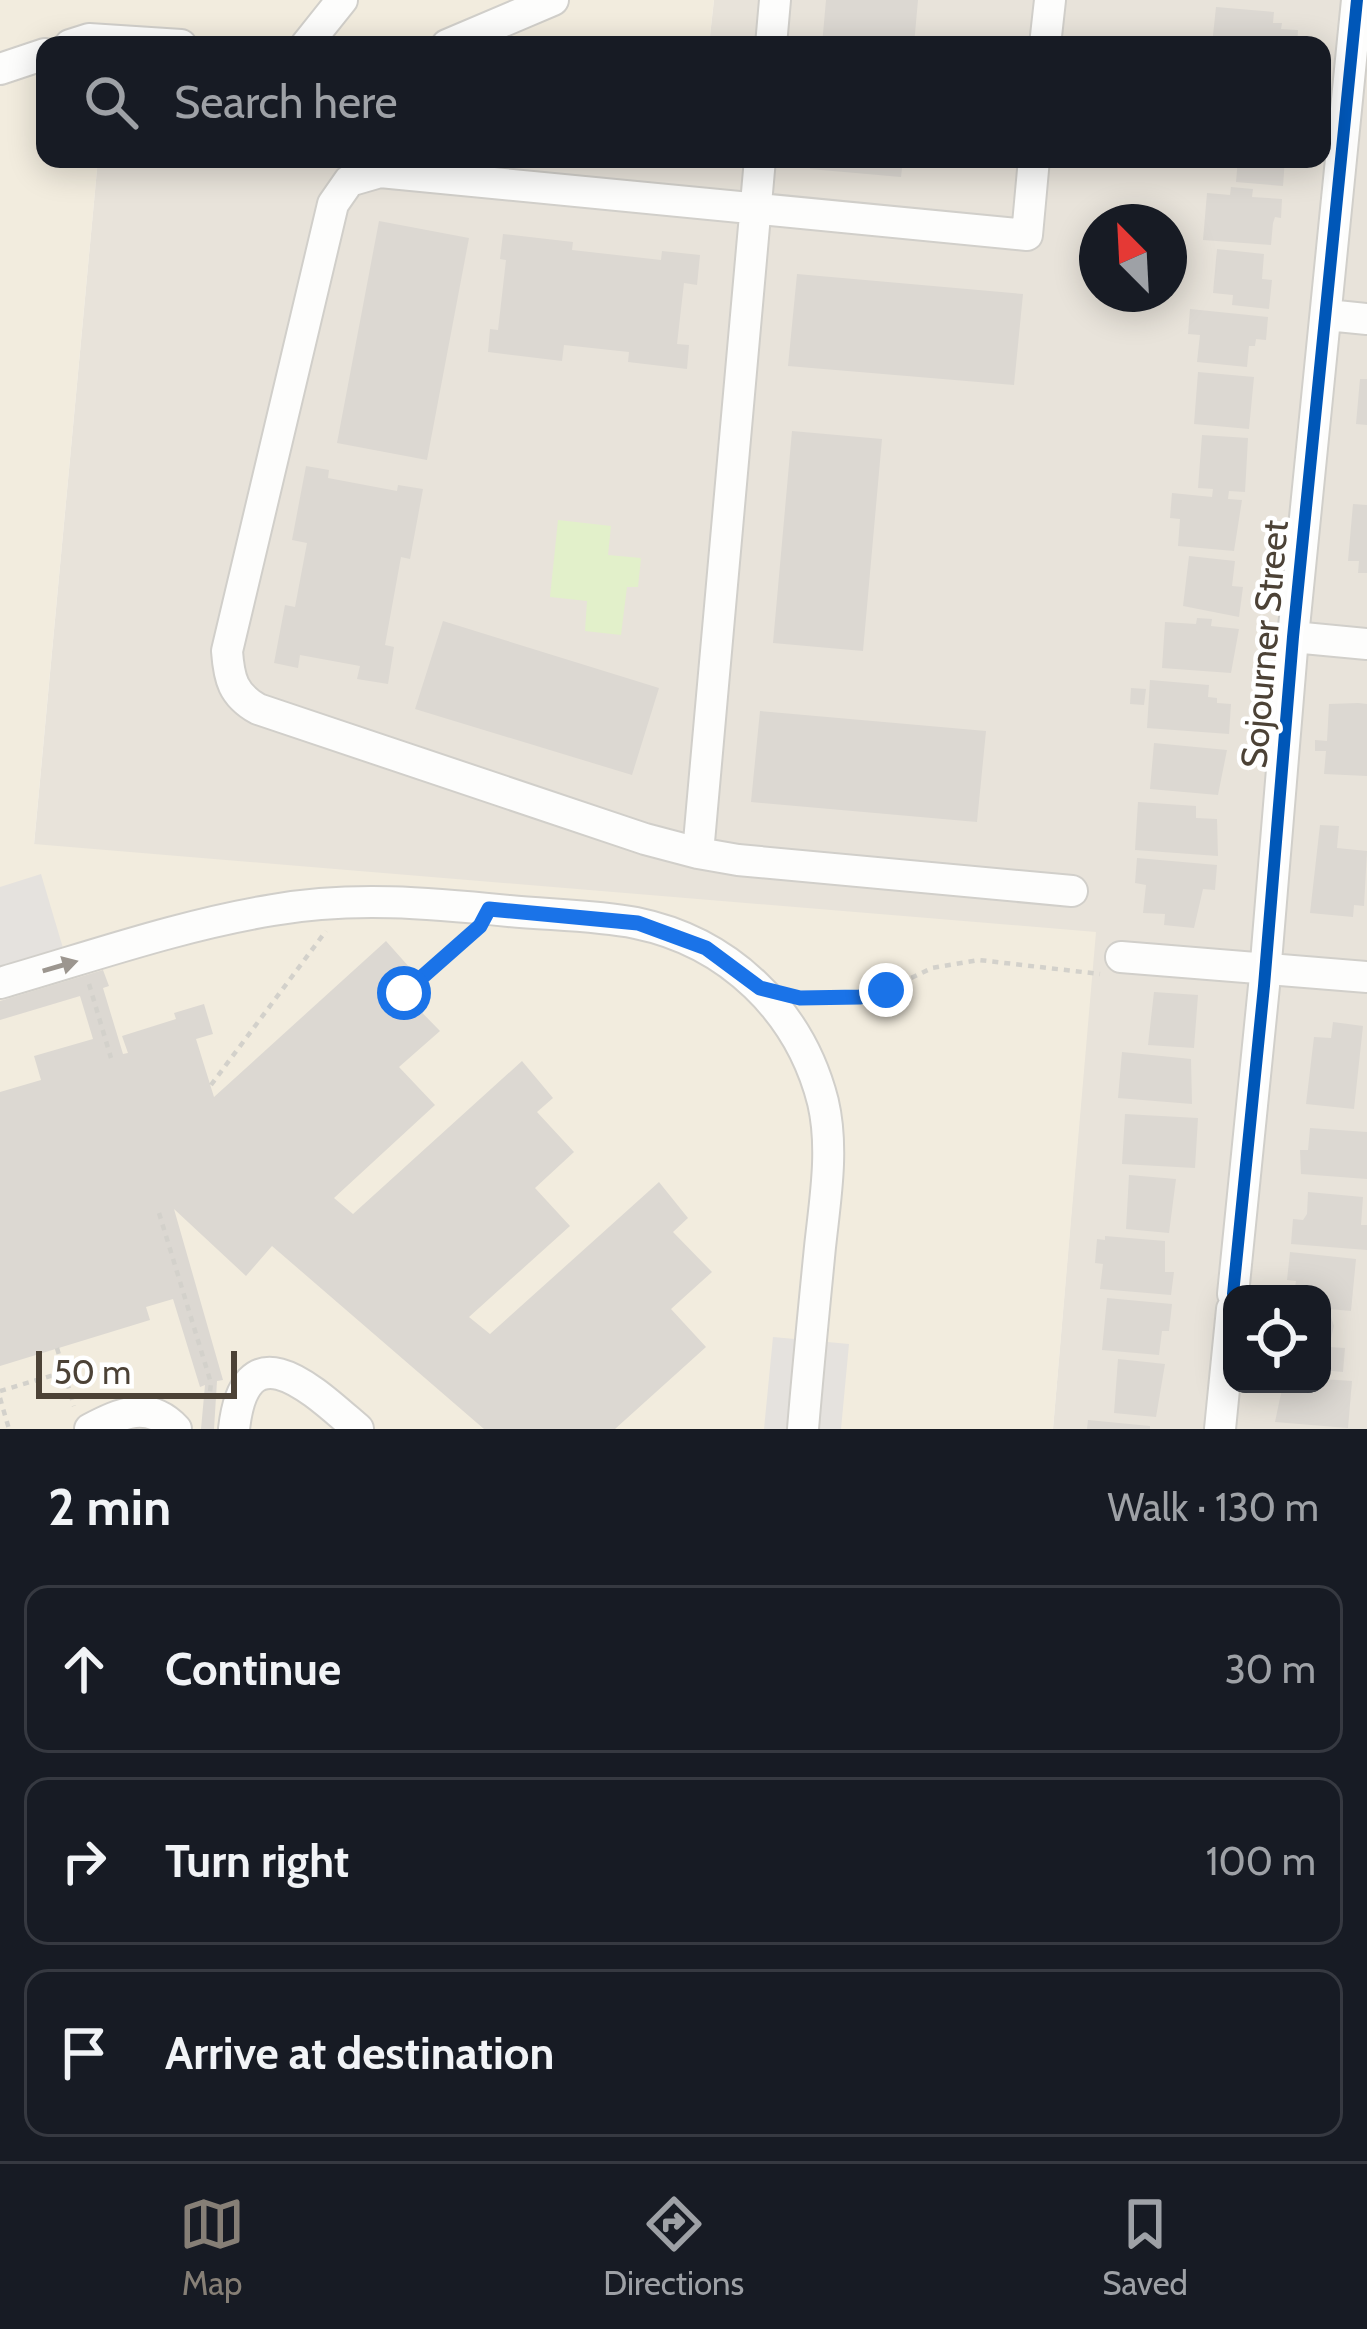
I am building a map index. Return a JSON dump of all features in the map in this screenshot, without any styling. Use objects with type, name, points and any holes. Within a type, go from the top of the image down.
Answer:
[{"type":"street","points":[[313,36],[341,0]]},
{"type":"street","points":[[468,36],[553,0]]},
{"type":"street","points":[[772,36],[775,0]]},
{"type":"street","points":[[1046,36],[1050,0]]},
{"type":"street","name":"Sojourner Street","points":[[1235,1285],[1293,637],[1358,0]]},
{"type":"street","points":[[0,69],[36,57]]},
{"type":"street","points":[[698,853],[759,168]]},
{"type":"street","points":[[1033,168],[1027,235],[380,172],[349,181],[333,204],[227,651],[233,687],[241,700],[258,709],[645,839],[738,860],[1072,891]]},
{"type":"street","points":[[1327,315],[1367,319]]},
{"type":"street","points":[[1293,637],[1367,644]]},
{"type":"street","points":[[0,983],[270,910],[348,902],[638,923],[706,948],[760,988],[802,1047],[827,1126],[827,1173],[803,1429]]},
{"type":"street","points":[[1111,965],[1367,977]]},
{"type":"street","points":[[234,1429],[236,1406],[244,1390],[278,1373],[296,1377],[358,1429]]},
{"type":"street","points":[[1220,1429],[1224,1393]]},
{"type":"street","points":[[83,1420],[137,1410],[163,1417],[176,1429]]},
{"type":"path","points":[[211,1085],[348,902]]},
{"type":"path","points":[[404,993],[480,926],[489,909]]},
{"type":"path","points":[[760,988],[800,998],[860,997],[932,968],[980,960],[1111,965]]},
{"type":"path","points":[[89,985],[111,1058]]},
{"type":"path","points":[[159,1213],[211,1383],[209,1406]]},
{"type":"path","points":[[57,1348],[83,1420]]},
{"type":"path","points":[[9,1429],[0,1394],[64,1372]]},
{"type":"shaded area","points":[[0,0],[714,0],[710,36],[36,36],[36,168],[97,168],[34,844],[1096,932],[1053,1429],[0,1429]]},
{"type":"shaded area","points":[[714,0],[1367,0],[1367,1429],[1053,1429],[1095,933],[34,845],[97,168],[1331,168],[1331,36],[710,36]]},
{"type":"shaded area","points":[[41,874],[71,975],[0,997],[0,887]]},
{"type":"shaded area","points":[[773,1337],[849,1344],[841,1429],[764,1429]]},
{"type":"green space","points":[[558,520],[611,526],[608,555],[641,558],[638,587],[627,587],[621,635],[585,631],[587,601],[550,597]]},
{"type":"building","points":[[826,0],[918,0],[915,36],[823,36]]},
{"type":"building","points":[[1216,7],[1274,12],[1273,23],[1282,23],[1281,29],[1298,30],[1298,36],[1213,36]]},
{"type":"building","points":[[810,168],[902,168],[901,177]]},
{"type":"building","points":[[1237,168],[1284,168],[1283,186],[1236,182]]},
{"type":"building","points":[[1231,187],[1253,189],[1252,197],[1282,199],[1271,245],[1203,240],[1207,193],[1230,195]]},
{"type":"building","points":[[379,221],[469,238],[427,460],[337,443]]},
{"type":"building","points":[[503,234],[573,242],[572,250],[661,260],[662,251],[700,255],[697,285],[684,283],[677,344],[689,345],[687,369],[628,362],[629,352],[564,345],[562,361],[488,352],[490,329],[498,330],[506,260],[500,259]]},
{"type":"building","points":[[1217,249],[1264,254],[1262,279],[1272,280],[1269,309],[1232,305],[1233,295],[1213,293]]},
{"type":"building","points":[[797,274],[1023,294],[1014,385],[788,366]]},
{"type":"building","points":[[1190,309],[1268,317],[1266,340],[1256,339],[1255,346],[1249,346],[1247,367],[1197,362],[1200,335],[1188,334]]},
{"type":"building","points":[[1198,372],[1254,377],[1249,429],[1194,424]]},
{"type":"building","points":[[1360,379],[1367,379],[1367,425],[1356,424]]},
{"type":"building","points":[[792,431],[882,439],[863,651],[773,643]]},
{"type":"building","points":[[1202,435],[1248,438],[1245,492],[1229,491],[1228,499],[1242,500],[1234,551],[1178,546],[1180,519],[1170,518],[1172,493],[1212,497],[1213,489],[1198,488]]},
{"type":"building","points":[[306,466],[329,470],[328,478],[397,491],[398,485],[423,489],[410,559],[401,557],[385,645],[394,647],[388,684],[357,679],[360,666],[300,655],[298,668],[274,663],[285,605],[295,607],[307,543],[292,540]]},
{"type":"building","points":[[1353,504],[1367,505],[1367,573],[1358,573],[1359,561],[1348,561]]},
{"type":"building","points":[[1189,556],[1235,561],[1232,586],[1243,587],[1239,617],[1183,606]]},
{"type":"building","points":[[1197,618],[1212,619],[1211,626],[1239,629],[1231,673],[1162,668],[1165,622],[1196,624]]},
{"type":"building","points":[[443,621],[659,688],[632,775],[415,709]]},
{"type":"building","points":[[1150,680],[1209,685],[1208,697],[1231,704],[1229,734],[1147,728]]},
{"type":"building","points":[[1131,688],[1146,689],[1144,705],[1130,704]]},
{"type":"building","points":[[1329,704],[1367,704],[1367,776],[1324,774],[1326,751],[1315,751],[1315,740],[1327,741]]},
{"type":"building","points":[[760,711],[986,731],[977,822],[751,802]]},
{"type":"building","points":[[1154,743],[1227,750],[1218,795],[1150,789]]},
{"type":"building","points":[[1138,802],[1196,806],[1196,818],[1217,819],[1218,856],[1135,850]]},
{"type":"building","points":[[1320,825],[1339,826],[1337,848],[1367,851],[1364,906],[1354,905],[1353,917],[1310,913]]},
{"type":"building","points":[[1137,858],[1217,865],[1215,890],[1203,889],[1194,928],[1164,925],[1165,914],[1143,913],[1146,885],[1135,883]]},
{"type":"building","points":[[386,941],[418,977],[401,991],[440,1031],[399,1067],[435,1105],[334,1198],[353,1214],[522,1061],[553,1098],[537,1112],[574,1152],[535,1188],[570,1226],[469,1317],[490,1334],[659,1182],[688,1218],[673,1232],[712,1272],[671,1309],[706,1347],[615,1429],[484,1429],[272,1246],[246,1276],[174,1209],[223,1380],[217,1381],[214,1429],[201,1429],[205,1385],[200,1387],[173,1299],[146,1307],[150,1320],[0,1366],[0,1092],[41,1080],[34,1056],[93,1039],[80,996],[0,1020],[0,1001],[103,970],[109,986],[103,988],[123,1054],[128,1053],[122,1036],[176,1019],[174,1013],[204,1004],[213,1034],[196,1039],[214,1097]]},
{"type":"building","points":[[1154,992],[1198,995],[1194,1048],[1148,1045]]},
{"type":"building","points":[[1333,1022],[1363,1026],[1354,1109],[1306,1104],[1314,1037],[1331,1038]]},
{"type":"building","points":[[1122,1052],[1191,1059],[1192,1104],[1118,1098]]},
{"type":"building","points":[[1125,1114],[1198,1118],[1195,1168],[1122,1164]]},
{"type":"building","points":[[1310,1128],[1367,1132],[1367,1179],[1301,1174],[1300,1150],[1308,1150]]},
{"type":"building","points":[[1129,1175],[1176,1179],[1169,1233],[1126,1229]]},
{"type":"building","points":[[1308,1192],[1363,1197],[1361,1225],[1367,1225],[1367,1250],[1291,1244],[1293,1219],[1303,1220],[1307,1214]]},
{"type":"building","points":[[1105,1236],[1165,1241],[1165,1272],[1174,1272],[1171,1295],[1100,1289],[1103,1264],[1095,1263],[1097,1239],[1105,1240]]},
{"type":"building","points":[[1290,1252],[1356,1259],[1351,1311],[1331,1309],[1331,1285],[1295,1285],[1296,1281],[1287,1280]]},
{"type":"building","points":[[1107,1298],[1172,1304],[1169,1331],[1162,1331],[1159,1355],[1102,1350]]},
{"type":"building","points":[[1331,1347],[1345,1348],[1343,1372],[1331,1371]]},
{"type":"building","points":[[1118,1359],[1165,1364],[1156,1417],[1114,1413]]},
{"type":"building","points":[[1331,1380],[1352,1381],[1348,1428],[1275,1422],[1281,1393],[1331,1393]]},
{"type":"building","points":[[1088,1420],[1150,1426],[1150,1429],[1087,1429]]},
{"type":"cycle path","points":[[1234,1285],[1357,0]]},
{"type":"route","points":[[404,993],[480,926],[489,909],[638,923],[706,948],[760,988],[800,998],[860,997],[886,990]]}]
